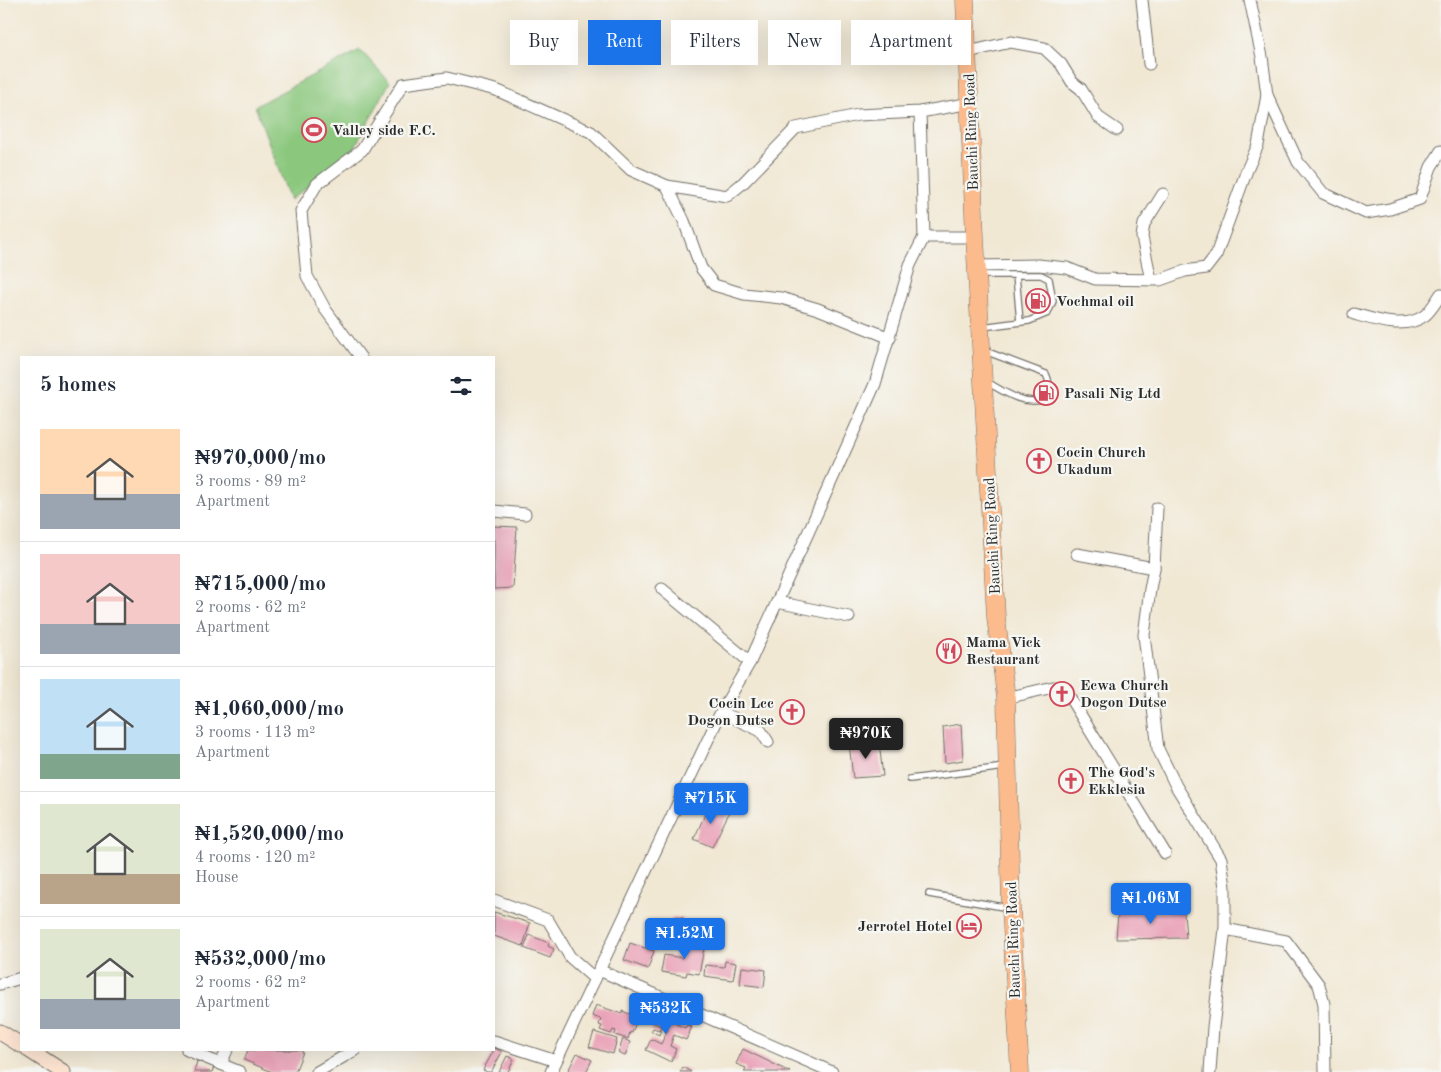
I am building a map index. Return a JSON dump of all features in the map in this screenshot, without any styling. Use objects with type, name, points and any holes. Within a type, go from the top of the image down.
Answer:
[{"type":"main road","name":"Bauchi Ring Road","points":[[965,0],[966,20]]},
{"type":"main road","name":"Bauchi Ring Road","points":[[969,65],[975,237],[996,617],[1006,698],[1011,908],[1020,1072]]},
{"type":"street","points":[[1142,0],[1149,64]]},
{"type":"street","points":[[1250,0],[1262,57],[1267,95],[1298,162],[1323,194],[1366,213],[1390,209],[1420,199],[1431,167],[1441,152]]},
{"type":"street","points":[[971,51],[1011,42],[1044,48],[1061,64],[1072,82],[1081,89],[1098,117],[1117,130]]},
{"type":"street","points":[[359,356],[325,309],[307,276],[301,211],[317,184],[362,150],[403,84],[447,78],[496,90],[591,132],[631,170],[667,186],[727,196],[743,183],[796,128],[858,115],[920,112],[971,103]]},
{"type":"street","points":[[977,271],[1038,265],[1067,268],[1095,279],[1160,280],[1206,268],[1216,255],[1247,170],[1258,146],[1267,95]]},
{"type":"street","points":[[551,1072],[721,712],[750,662],[875,384],[910,265],[924,237],[920,112]]},
{"type":"street","points":[[667,186],[684,221],[701,268],[714,285],[744,294],[781,298],[818,309],[890,338]]},
{"type":"street","points":[[1151,280],[1142,237],[1144,224],[1163,194]]},
{"type":"street","points":[[924,237],[975,237]]},
{"type":"street","points":[[1354,314],[1378,320],[1404,323],[1424,316],[1441,294]]},
{"type":"street","points":[[1157,508],[1154,568],[1144,635],[1158,749],[1176,786],[1220,859],[1225,887],[1225,929],[1213,1027],[1210,1072]]},
{"type":"street","points":[[495,511],[525,514]]},
{"type":"street","points":[[1077,554],[1154,568]]},
{"type":"street","points":[[662,588],[750,662]]},
{"type":"street","points":[[777,602],[849,617]]},
{"type":"street","points":[[1006,698],[1053,687],[1064,688],[1165,853]]},
{"type":"street","points":[[721,712],[761,731],[768,742]]},
{"type":"street","points":[[495,900],[548,920],[570,957],[597,975],[832,1072]]},
{"type":"street","points":[[1225,929],[1286,942],[1320,985],[1324,1004],[1326,1072]]},
{"type":"street","points":[[0,984],[20,978]]},
{"type":"street","points":[[0,1032],[20,1044]]},
{"type":"street","points":[[495,1041],[556,1061]]},
{"type":"street","points":[[30,1051],[63,1072]]},
{"type":"street","points":[[188,1051],[240,1072]]},
{"type":"street","points":[[221,1064],[227,1051]]},
{"type":"street","points":[[317,1072],[350,1051]]},
{"type":"lane","points":[[977,271],[1016,275],[1041,275],[1049,279],[1053,301],[1048,312],[1029,321],[980,328]]},
{"type":"lane","points":[[1016,275],[1020,322]]},
{"type":"lane","points":[[982,350],[1046,374],[1049,386],[1041,400],[1032,402],[1022,400],[983,380]]},
{"type":"lane","points":[[910,779],[1008,767]]},
{"type":"lane","points":[[929,894],[1011,908]]},
{"type":"green space","name":"Valley side F.C.","points":[[360,50],[390,82],[351,154],[290,200],[255,106]]},
{"type":"building","points":[[495,526],[517,527],[513,588],[495,589]]},
{"type":"building","points":[[961,724],[963,760],[945,763],[943,727]]},
{"type":"building","points":[[879,742],[883,776],[853,778],[849,743]]},
{"type":"building","points":[[710,803],[729,813],[712,847],[694,839]]},
{"type":"building","points":[[495,912],[530,923],[523,946],[495,936]]},
{"type":"building","points":[[1118,912],[1184,912],[1186,938],[1116,939]]},
{"type":"building","points":[[672,917],[683,918],[682,934],[671,933],[671,937],[662,936],[661,948],[652,947],[653,930],[671,932]]},
{"type":"building","points":[[529,935],[549,943],[548,946],[554,949],[550,958],[524,948]]},
{"type":"building","points":[[685,940],[705,943],[699,974],[687,972],[686,976],[661,972],[664,955],[682,958]]},
{"type":"building","points":[[630,943],[654,951],[648,969],[624,960]]},
{"type":"building","points":[[725,961],[736,963],[733,980],[704,976],[705,965],[724,967]]},
{"type":"building","points":[[742,967],[766,970],[764,987],[740,984]]},
{"type":"building","points":[[596,1005],[622,1014],[622,1011],[638,1017],[628,1039],[615,1035],[616,1031],[613,1030],[611,1034],[600,1030],[602,1026],[599,1025],[601,1019],[592,1016]]},
{"type":"building","points":[[656,1010],[677,1019],[676,1024],[685,1028],[687,1025],[692,1027],[686,1040],[674,1035],[670,1046],[676,1049],[671,1062],[646,1050],[651,1039],[661,1044],[668,1029],[662,1027],[659,1035],[651,1031],[653,1028],[659,1030],[661,1026],[647,1020],[649,1016],[653,1017]]},
{"type":"building","points":[[594,1032],[617,1039],[613,1054],[589,1047]]},
{"type":"building","points":[[623,1039],[630,1042],[625,1056],[618,1053]]},
{"type":"building","points":[[495,1048],[502,1052],[491,1072],[483,1070]]},
{"type":"building","points":[[743,1049],[790,1072],[744,1072],[746,1068],[736,1064]]},
{"type":"building","points":[[248,1051],[303,1052],[295,1072],[272,1072],[244,1060]]},
{"type":"building","points":[[577,1053],[592,1060],[586,1072],[568,1071]]},
{"type":"building","points":[[507,1056],[514,1059],[508,1072],[499,1072]]},
{"type":"building","points":[[197,1061],[214,1067],[212,1072],[194,1072]]},
{"type":"building","points":[[683,1067],[691,1072],[680,1072]]},
{"type":"place","name":"Valley side F.C.","points":[[314,130]]},
{"type":"place","name":"Vochmal oil","points":[[1038,301]]},
{"type":"place","name":"Pasali Nig Ltd","points":[[1046,393]]},
{"type":"place","name":"Cocin Church Ukadum","points":[[1039,461]]},
{"type":"place","name":"Mama Vick Restaurant","points":[[949,651]]},
{"type":"place","name":"Ecwa Church Dogon Dutse","points":[[1062,694]]},
{"type":"place","name":"Cocin Lcc Dogon Dutse","points":[[792,712]]},
{"type":"place","name":"The God's Ekklesia","points":[[1071,781]]},
{"type":"place","name":"Jerrotel Hotel","points":[[969,926]]}]
